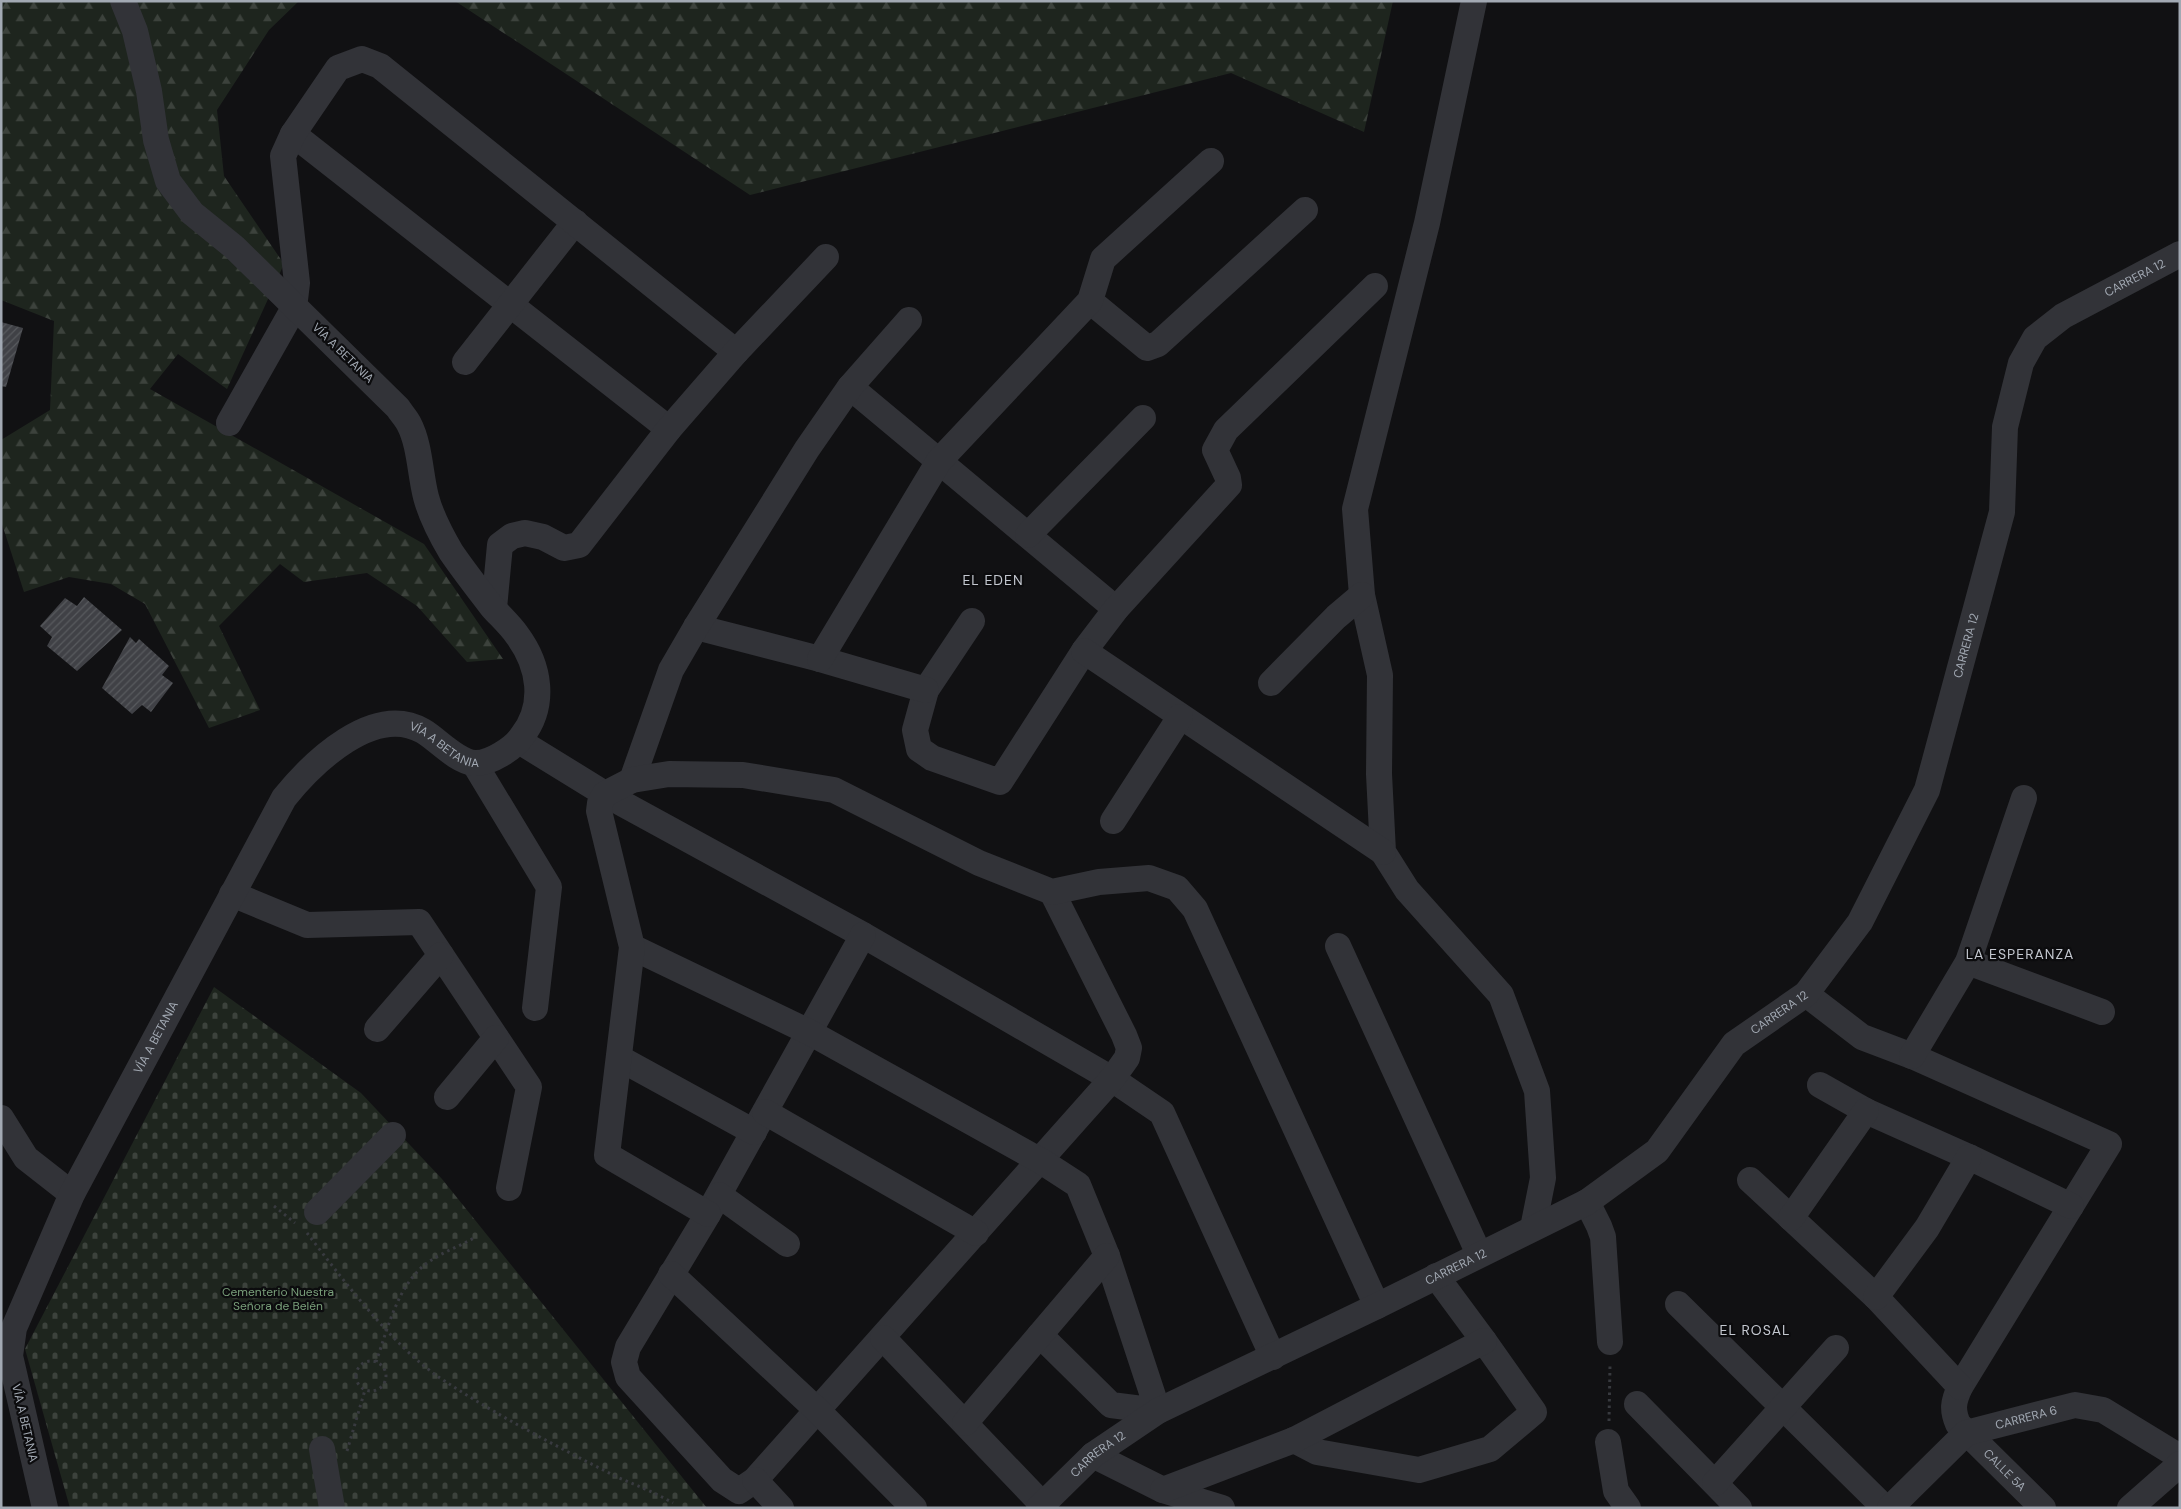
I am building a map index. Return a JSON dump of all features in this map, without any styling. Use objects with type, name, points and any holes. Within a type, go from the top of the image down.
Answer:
[{"type":"street","name":"VÍA A BETANIA","points":[[45,1508],[6,1360],[8,1325],[72,1194],[284,798],[301,777],[328,754],[367,729],[384,723],[409,725],[424,731],[447,750],[474,763],[497,757],[519,742],[531,725],[536,714],[539,696],[533,665],[518,636],[455,558],[433,519],[426,499],[409,425],[380,389],[294,308],[234,247],[192,213],[168,181],[156,140],[149,91],[135,31],[123,1]]},
{"type":"street","points":[[1382,852],[1379,774],[1380,674],[1362,595],[1355,509],[1426,223],[1474,1]]},
{"type":"street","points":[[229,423],[294,308],[298,283],[283,156],[293,134],[338,68],[362,60],[380,66],[736,352]]},
{"type":"street","points":[[293,134],[669,429]]},
{"type":"street","points":[[820,659],[939,461],[1090,301],[1103,259],[1211,161]]},
{"type":"street","points":[[1090,301],[1147,348],[1158,344],[1305,210]]},
{"type":"street","points":[[465,362],[575,222]]},
{"type":"street","name":"CARRERA 12","points":[[1040,1506],[1093,1455],[1158,1411],[1377,1306],[1587,1202],[1657,1151],[1734,1044],[1806,994],[1860,922],[1928,790],[2002,512],[2005,427],[2020,363],[2035,338],[2063,316],[2180,254]]},
{"type":"street","points":[[494,608],[500,545],[512,536],[525,533],[543,537],[564,548],[579,545],[669,429],[736,352],[826,257]]},
{"type":"street","points":[[972,621],[926,690],[915,730],[919,749],[932,758],[1000,782],[1084,651],[1116,609],[1230,485],[1215,450],[1226,430],[1375,286]]},
{"type":"street","points":[[632,780],[671,670],[696,627],[806,449],[850,387],[909,320]]},
{"type":"street","points":[[850,387],[1116,609]]},
{"type":"street","points":[[1028,535],[1143,418]]},
{"type":"street","points":[[1272,683],[1336,617],[1362,595]]},
{"type":"street","points":[[696,627],[820,659],[926,690]]},
{"type":"street","points":[[1084,651],[1382,852],[1407,890],[1502,995],[1538,1091],[1543,1178],[1533,1228]]},
{"type":"street","points":[[1113,821],[1180,717]]},
{"type":"street","points":[[519,742],[605,794],[864,935],[1112,1079],[1162,1113],[1273,1356]]},
{"type":"street","points":[[474,763],[549,887],[535,1008]]},
{"type":"street","points":[[787,1244],[714,1205],[607,1155],[632,948],[599,811],[600,802],[605,794],[632,780],[669,774],[743,775],[834,790],[979,863],[1052,892],[1099,882],[1149,878],[1177,888],[1195,909],[1377,1306]]},
{"type":"street","points":[[1806,994],[1862,1037],[1912,1056],[1968,962],[2024,798]]},
{"type":"street","points":[[864,935],[714,1205],[628,1347],[624,1362],[628,1376],[722,1480],[739,1491],[755,1480],[883,1338],[1041,1161],[1112,1079],[1127,1058],[1129,1048],[1052,892]]},
{"type":"street","points":[[232,894],[307,925],[419,922],[529,1087],[509,1188]]},
{"type":"street","points":[[1338,946],[1479,1254]]},
{"type":"street","points":[[632,948],[809,1032],[1041,1161],[1078,1185],[1107,1256],[1158,1411],[1111,1405],[1040,1335]]},
{"type":"street","points":[[378,1029],[441,955]]},
{"type":"street","points":[[1968,962],[2102,1012]]},
{"type":"street","points":[[447,1097],[496,1038]]},
{"type":"street","name":"CALLE 5A","points":[[1912,1056],[2109,1144],[1953,1401],[1954,1414],[1958,1424],[2043,1508]]},
{"type":"street","points":[[619,1058],[759,1122],[976,1233]]},
{"type":"street","points":[[1820,1085],[1866,1111],[2072,1206]]},
{"type":"street","points":[[1791,1218],[1866,1111]]},
{"type":"street","points":[[1,1118],[26,1158],[72,1194]]},
{"type":"street","points":[[307,1223],[393,1135]]},
{"type":"street","points":[[1876,1297],[1927,1228],[1969,1157]]},
{"type":"street","points":[[1750,1180],[1876,1297],[1960,1388]]},
{"type":"street","points":[[1587,1202],[1603,1237],[1610,1342]]},
{"type":"street","points":[[965,1423],[1107,1256]]},
{"type":"street","points":[[671,1274],[817,1410],[914,1508]]},
{"type":"street","points":[[1294,1440],[1317,1452],[1420,1470],[1490,1449],[1534,1412],[1436,1276]]},
{"type":"street","points":[[1678,1304],[1885,1508]]},
{"type":"street","points":[[883,1338],[965,1423],[1040,1506]]},
{"type":"street","points":[[1163,1490],[1294,1440],[1484,1341]]},
{"type":"street","points":[[1715,1483],[1836,1348]]},
{"type":"street","points":[[1637,1404],[1739,1508]]},
{"type":"street","name":"CARRERA 6","points":[[1966,1433],[2075,1405],[2090,1406],[2103,1410],[2180,1457]]},
{"type":"street","points":[[1890,1508],[1966,1433]]},
{"type":"street","points":[[1608,1442],[1616,1491],[1628,1508]]},
{"type":"street","points":[[322,1449],[332,1508]]},
{"type":"street","points":[[1093,1455],[1163,1490],[1222,1508]]},
{"type":"street","points":[[2130,1508],[2180,1464]]},
{"type":"street","points":[[755,1480],[781,1508]]},
{"type":"path","points":[[274,1206],[307,1223],[332,1265],[396,1339],[439,1377],[553,1443],[674,1503]]},
{"type":"path","points":[[376,1362],[395,1309],[410,1281],[429,1262],[474,1238]]},
{"type":"path","points":[[1608,1442],[1610,1342]]},
{"type":"path","points":[[365,1362],[376,1362],[385,1370],[386,1380],[381,1388],[376,1391],[365,1390],[358,1383],[356,1374],[365,1362]]},
{"type":"path","points":[[347,1451],[365,1390]]},
{"type":"green space","points":[[1,1],[299,1],[269,30],[217,110],[224,176],[284,264],[227,389],[178,354],[150,389],[424,544],[503,659],[467,662],[417,606],[367,573],[304,582],[280,564],[219,626],[260,710],[209,728],[145,604],[111,584],[69,577],[24,592],[1,521],[1,440],[50,410],[54,321],[1,300]]},
{"type":"green space","points":[[455,1],[1393,1],[1364,132],[1231,73],[750,195]]},
{"type":"green space","name":"Cementerio Nuestra Señora de Belén","points":[[214,987],[361,1093],[442,1179],[707,1508],[70,1508],[25,1349]]},
{"type":"building","points":[[1,322],[23,328],[6,387],[1,386]]},
{"type":"building","points":[[84,597],[122,630],[77,671],[47,646],[52,637],[40,626],[65,598],[77,606]]},
{"type":"building","points":[[130,637],[136,643],[139,639],[169,666],[162,675],[173,683],[151,712],[142,705],[132,714],[102,688]]},
{"type":"district","name":"EL EDEN","points":[[993,580]]},
{"type":"district","name":"LA ESPERANZA","points":[[2020,954]]},
{"type":"district","name":"EL ROSAL","points":[[1755,1330]]}]
